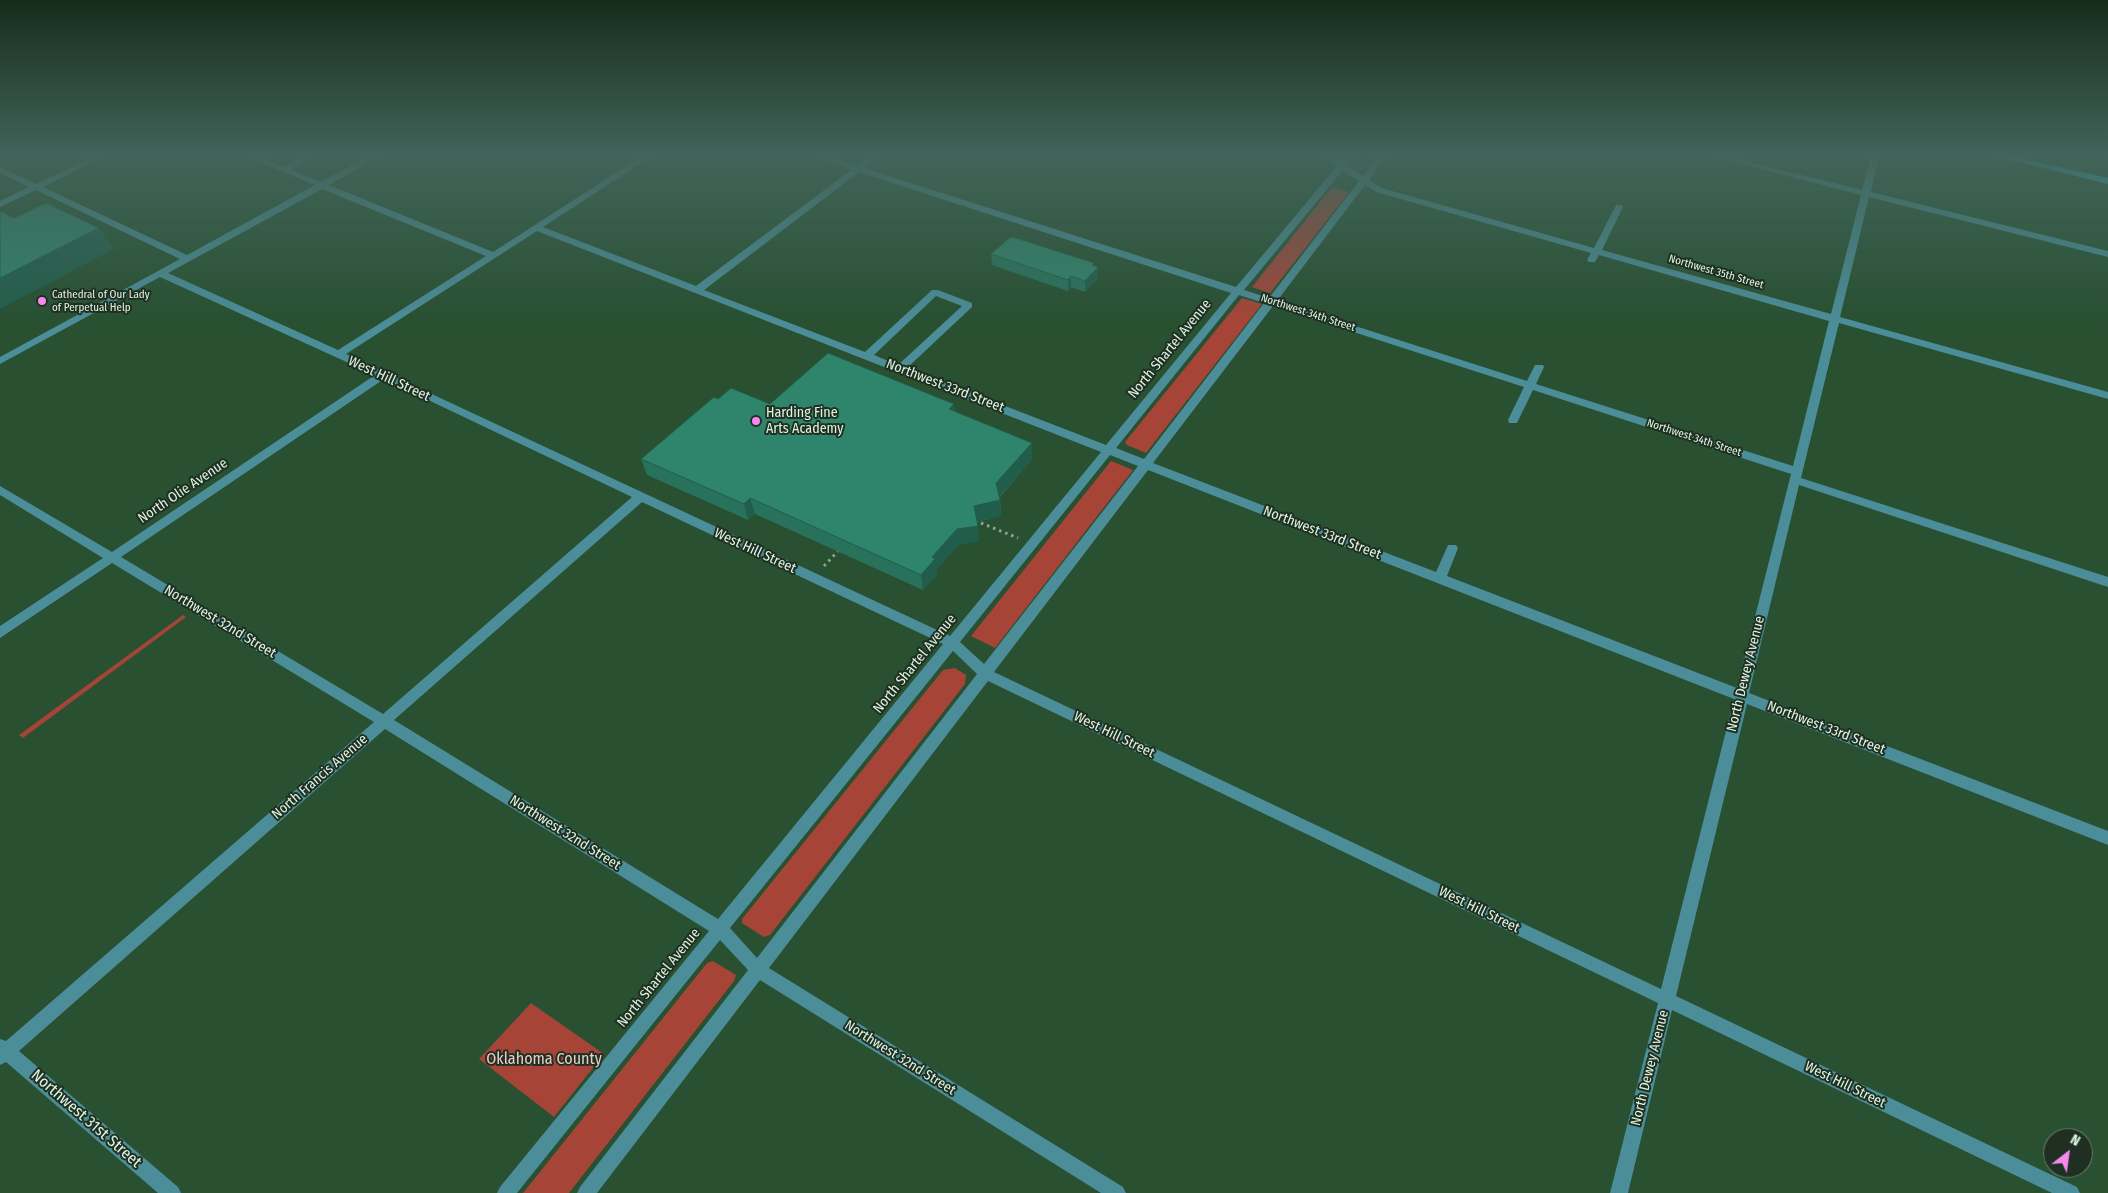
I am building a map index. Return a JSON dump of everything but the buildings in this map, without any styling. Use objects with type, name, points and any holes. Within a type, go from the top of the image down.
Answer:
[{"type":"street","points":[[91,212],[188,258]]},
{"type":"street","points":[[0,361],[273,212]]},
{"type":"street","points":[[387,212],[493,255]]},
{"type":"street","points":[[338,355],[561,212]]},
{"type":"street","points":[[697,290],[801,212]]},
{"type":"street","name":"Northwest 34th Street","points":[[991,212],[1530,385],[2108,582]]},
{"type":"street","name":"North Shartel Avenue","points":[[506,1193],[1304,212]]},
{"type":"street","points":[[586,1193],[1148,465],[1341,212]]},
{"type":"street","name":"Northwest 35th Street","points":[[1450,212],[1594,256],[1834,319],[2108,396]]},
{"type":"street","points":[[1594,256],[1618,212]]},
{"type":"street","name":"North Dewey Avenue","points":[[1619,1193],[1740,695],[1797,476],[1834,319],[1862,212]]},
{"type":"street","points":[[1938,212],[2108,254]]},
{"type":"street","name":"Northwest 33rd Street","points":[[536,228],[2108,838]]},
{"type":"street","name":"West Hill Street","points":[[161,274],[382,375],[953,643],[986,674],[2071,1193]]},
{"type":"street","points":[[867,356],[935,292],[969,305],[900,369]]},
{"type":"street","points":[[1513,420],[1539,367]]},
{"type":"street","name":"North Olie Avenue","points":[[0,633],[382,375]]},
{"type":"street","name":"Northwest 32nd Street","points":[[0,490],[384,721],[720,929],[758,970],[1117,1193]]},
{"type":"street","name":"North Francis Avenue","points":[[2,1051],[640,497]]},
{"type":"street","points":[[1440,578],[1452,548]]},
{"type":"street","name":"Northwest 31st Street","points":[[2,1051],[172,1193]]},
{"type":"path","points":[[981,524],[1034,544]]},
{"type":"path","points":[[825,564],[838,551]]},
{"type":"green space","points":[[1312,212],[1334,212],[1270,293],[1252,287]]},
{"type":"green space","points":[[1242,298],[1262,304],[1146,453],[1127,445],[1125,442]]},
{"type":"green space","points":[[1111,461],[1133,470],[995,648],[971,636]]},
{"type":"green space","points":[[183,615],[186,617],[23,738],[19,735]]},
{"type":"green space","points":[[955,668],[966,675],[965,684],[770,935],[764,937],[742,923],[742,919],[943,670]]},
{"type":"green space","points":[[713,961],[736,975],[734,981],[569,1193],[523,1193],[707,963]]},
{"type":"green space","name":"Oklahoma County","points":[[531,1003],[604,1054],[554,1117],[479,1059]]},
{"type":"place","name":"Cathedral of Our Lady of Perpetual Help","points":[[42,301]]},
{"type":"place","name":"Harding Fine Arts Academy","points":[[756,421]]}]
